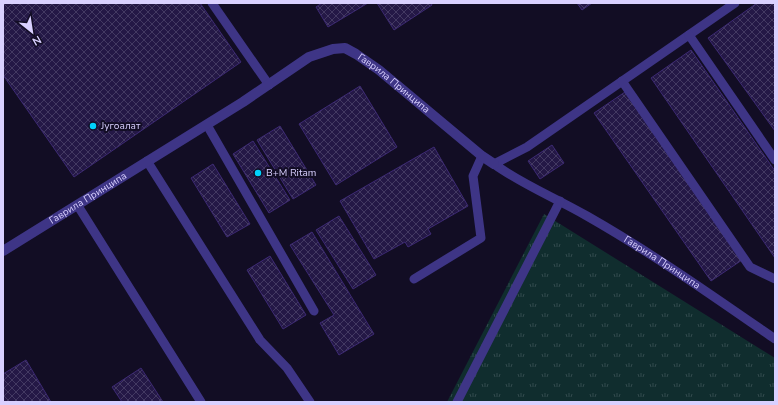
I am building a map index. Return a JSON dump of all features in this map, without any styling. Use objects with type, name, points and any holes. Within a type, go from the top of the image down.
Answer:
[{"type":"street","name":"Гаврила Принципа","points":[[3,251],[207,125],[309,57],[334,49],[345,48],[379,70],[482,156],[494,164]]},
{"type":"lane","points":[[212,3],[269,85]]},
{"type":"lane","points":[[494,164],[527,147],[735,3]]},
{"type":"lane","points":[[689,35],[775,160]]},
{"type":"lane","points":[[622,81],[750,267],[775,279]]},
{"type":"lane","points":[[207,125],[314,311]]},
{"type":"lane","points":[[414,279],[481,238],[473,176],[482,156]]},
{"type":"lane","points":[[147,161],[260,340],[287,368],[310,402]]},
{"type":"lane","name":"Гаврила Принципа","points":[[494,164],[587,216],[671,267],[775,339]]},
{"type":"lane","points":[[457,402],[560,201]]},
{"type":"lane","points":[[78,206],[201,402]]},
{"type":"green space","points":[[544,214],[775,358],[775,402],[447,402]]},
{"type":"building","name":"Југоалат","points":[[3,3],[200,3],[241,62],[74,177],[3,75]]},
{"type":"building","points":[[322,3],[368,3],[328,27],[316,7]]},
{"type":"building","points":[[377,3],[431,3],[432,5],[394,30]]},
{"type":"building","points":[[577,3],[592,3],[582,10]]},
{"type":"building","points":[[757,3],[775,3],[775,131],[708,38]]},
{"type":"building","points":[[691,50],[775,171],[775,258],[651,78]]},
{"type":"building","points":[[360,86],[397,147],[336,185],[299,124]]},
{"type":"building","points":[[625,92],[742,260],[711,281],[594,113]]},
{"type":"building","points":[[280,126],[316,185],[293,199],[257,140]]},
{"type":"building","points":[[253,141],[290,200],[269,213],[233,154]]},
{"type":"building","points":[[552,145],[564,163],[540,179],[528,161]]},
{"type":"building","points":[[434,147],[468,206],[428,229],[431,234],[408,247],[405,242],[374,259],[340,201]]},
{"type":"building","points":[[213,164],[250,224],[227,237],[191,178]]},
{"type":"building","points":[[339,216],[376,275],[353,289],[316,230]]},
{"type":"building","points":[[312,232],[374,334],[339,355],[320,323],[334,315],[290,245]]},
{"type":"building","points":[[270,256],[306,315],[283,329],[247,270]]},
{"type":"building","points":[[26,360],[51,402],[3,402],[3,374]]},
{"type":"building","points":[[141,368],[163,402],[122,402],[112,387]]},
{"type":"place","name":"Југоалат","points":[[93,126]]},
{"type":"place","name":"B+M Ritam","points":[[258,173]]}]
